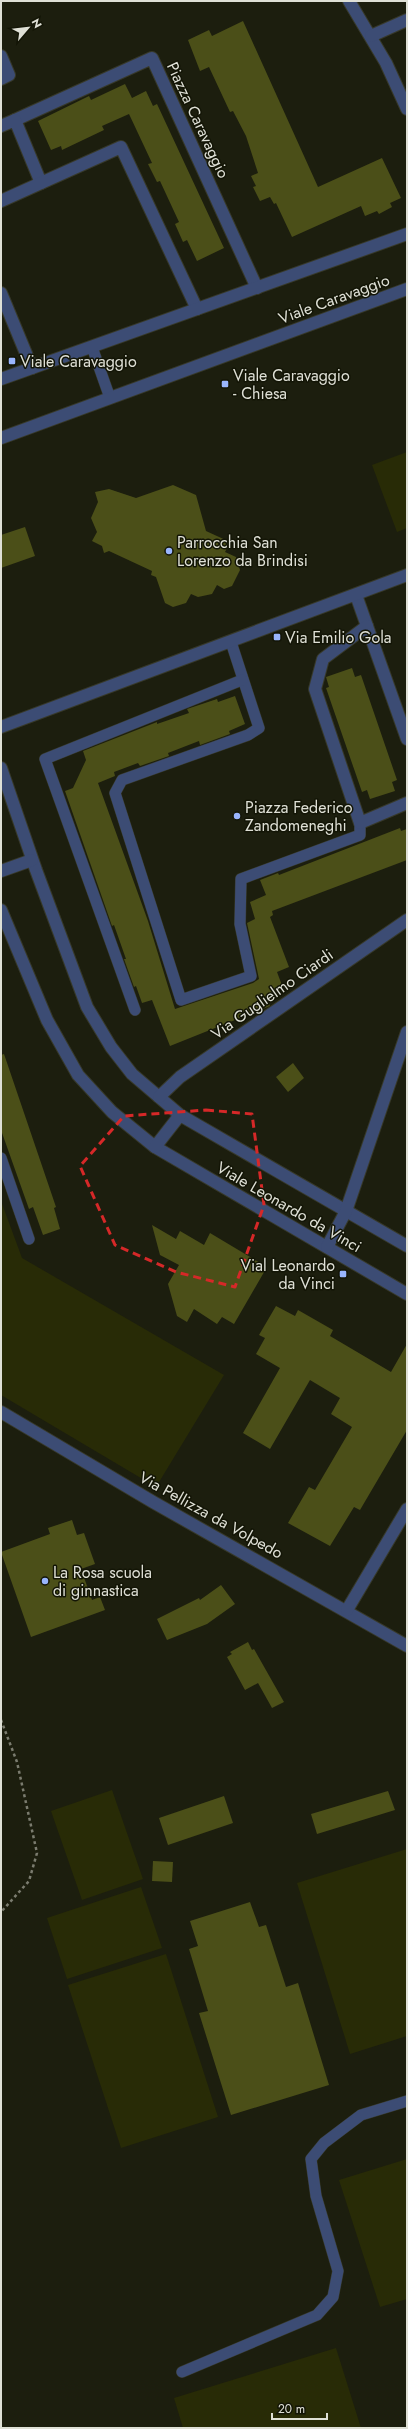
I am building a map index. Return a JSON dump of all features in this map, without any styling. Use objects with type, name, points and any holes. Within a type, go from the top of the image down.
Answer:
[{"type":"street","points":[[349,1],[386,62],[407,109]]},
{"type":"street","points":[[371,36],[407,20]]},
{"type":"street","points":[[1,56],[9,75],[1,79]]},
{"type":"street","name":"Piazza Caravaggio","points":[[1,126],[152,58],[257,288]]},
{"type":"street","points":[[15,120],[41,183]]},
{"type":"street","points":[[1,201],[121,147],[197,310]]},
{"type":"street","points":[[1,379],[407,234]]},
{"type":"street","name":"Viale Caravaggio","points":[[1,438],[407,289]]},
{"type":"street","points":[[1,293],[32,368]]},
{"type":"street","points":[[1,727],[407,575]]},
{"type":"street","points":[[356,595],[407,739]]},
{"type":"street","points":[[367,626],[323,659],[315,689],[360,823],[407,803]]},
{"type":"street","name":"Viale Leonardo da Vinci","points":[[1,768],[32,860],[87,1007],[111,1047],[132,1074],[180,1115],[407,1246]]},
{"type":"street","points":[[1,872],[32,860]]},
{"type":"street","name":"Viale Leonardo da Vinci","points":[[1,910],[4,925],[47,1020],[78,1075],[112,1112],[155,1147],[407,1294]]},
{"type":"street","name":"Via Guglielmo Ciardi","points":[[159,1098],[180,1077],[407,920]]},
{"type":"street","points":[[327,1247],[346,1211],[407,1032]]},
{"type":"street","points":[[155,1147],[180,1115]]},
{"type":"street","name":"Via Pellizza da Volpedo","points":[[1,1412],[153,1502],[347,1610],[407,1646]]},
{"type":"street","points":[[347,1610],[407,1510]]},
{"type":"lane","points":[[92,347],[110,398]]},
{"type":"lane","points":[[231,642],[242,680],[259,728],[248,735],[122,780],[115,793],[181,1000],[251,976],[240,924],[241,879],[360,836],[360,823]]},
{"type":"lane","points":[[134,1010],[45,759],[242,680]]},
{"type":"lane","points":[[1,1158],[29,1239]]},
{"type":"lane","points":[[182,2372],[316,2315],[333,2296],[338,2271],[316,2196],[311,2159],[324,2143],[361,2115],[407,2100]]},
{"type":"path","points":[[1,1720],[17,1762],[37,1853],[29,1881],[1,1912]]},
{"type":"highlighted area","points":[[206,1110],[252,1114],[264,1205],[235,1287],[176,1272],[115,1245],[80,1166],[124,1116]]},
{"type":"green space","points":[[407,452],[407,528],[397,532],[372,465]]},
{"type":"green space","points":[[1,1201],[22,1258],[224,1375],[156,1487],[1,1395]]},
{"type":"green space","points":[[112,1790],[143,1879],[82,1900],[51,1811]]},
{"type":"green space","points":[[407,1849],[407,2036],[350,2054],[297,1883]]},
{"type":"green space","points":[[141,1887],[162,1948],[67,1979],[47,1918]]},
{"type":"green space","points":[[166,1954],[218,2117],[121,2148],[68,1985]]},
{"type":"green space","points":[[407,2159],[407,2299],[380,2307],[339,2180]]},
{"type":"green space","points":[[336,2348],[361,2428],[183,2428],[174,2398]]},
{"type":"building","points":[[243,21],[318,187],[382,158],[401,198],[390,203],[392,207],[379,214],[377,211],[365,216],[361,206],[292,237],[276,203],[274,204],[270,197],[260,201],[253,187],[256,186],[251,176],[258,173],[246,136],[233,111],[230,112],[209,67],[200,71],[188,40],[209,30],[212,36]]},
{"type":"building","points":[[125,84],[132,98],[146,91],[153,106],[157,104],[224,248],[197,261],[187,240],[183,242],[175,224],[179,222],[160,181],[157,182],[148,164],[152,163],[129,114],[102,126],[104,130],[62,150],[61,146],[51,150],[38,121],[89,96],[91,100]]},
{"type":"building","name":"Parrocchia San Lorenzo da Brindisi","points":[[173,485],[196,495],[206,531],[230,542],[225,552],[236,557],[240,570],[232,586],[224,589],[217,585],[212,594],[198,597],[191,594],[186,603],[173,607],[165,603],[156,577],[151,575],[152,571],[109,551],[104,553],[102,546],[92,541],[97,532],[91,518],[98,502],[95,492],[109,489],[136,498]]},
{"type":"building","points":[[25,527],[35,556],[1,568],[1,535]]},
{"type":"building","points":[[352,668],[355,677],[361,675],[397,780],[392,782],[395,791],[370,799],[367,790],[362,792],[326,688],[329,687],[326,677]]},
{"type":"building","points":[[235,696],[245,724],[229,731],[230,734],[200,745],[199,741],[168,753],[169,756],[140,766],[138,763],[114,772],[115,776],[98,783],[148,921],[175,1009],[253,983],[259,979],[247,923],[255,919],[250,902],[266,895],[260,880],[278,873],[279,875],[400,828],[401,831],[407,829],[407,860],[272,911],[273,915],[270,917],[289,967],[277,972],[283,988],[266,996],[270,1006],[170,1046],[152,1000],[142,1003],[136,986],[134,987],[124,959],[126,959],[114,925],[112,926],[65,791],[73,788],[86,760],[83,751],[157,722],[157,724],[189,713],[187,709],[217,699],[218,702]]},
{"type":"building","points":[[4,1054],[56,1207],[54,1208],[60,1229],[43,1235],[33,1207],[29,1209],[1,1130],[1,1055]]},
{"type":"building","points":[[293,1063],[304,1078],[288,1092],[276,1077]]},
{"type":"building","points":[[152,1225],[176,1239],[180,1231],[204,1245],[210,1233],[267,1267],[234,1324],[222,1317],[217,1324],[194,1309],[187,1322],[177,1316],[168,1284],[179,1265],[160,1255]]},
{"type":"building","points":[[276,1306],[295,1316],[298,1310],[333,1330],[330,1336],[391,1372],[407,1344],[407,1430],[360,1510],[354,1507],[330,1546],[288,1523],[309,1487],[315,1490],[352,1427],[331,1414],[340,1398],[310,1380],[270,1449],[243,1433],[280,1368],[256,1354],[265,1338],[259,1335]]},
{"type":"building","name":"La Rosa scuola di ginnastica","points":[[72,1520],[77,1535],[84,1533],[95,1564],[81,1569],[92,1600],[100,1597],[105,1610],[31,1637],[1,1552],[50,1534],[48,1528]]},
{"type":"building","points":[[221,1585],[235,1604],[207,1624],[167,1640],[157,1619],[199,1598],[200,1600]]},
{"type":"building","points":[[248,1642],[252,1650],[254,1649],[284,1702],[272,1708],[258,1683],[245,1690],[227,1657],[232,1654],[230,1652]]},
{"type":"building","points":[[388,1791],[395,1810],[317,1834],[311,1814]]},
{"type":"building","points":[[224,1796],[233,1823],[168,1845],[159,1818]]},
{"type":"building","points":[[153,1861],[173,1862],[172,1882],[152,1881]]},
{"type":"building","points":[[250,1902],[259,1927],[266,1925],[286,1987],[298,1983],[329,2085],[231,2115],[199,2013],[208,2011],[189,1949],[198,1946],[190,1921]]},
{"type":"place","name":"Viale Caravaggio","points":[[12,361]]},
{"type":"place","name":"Viale Caravaggio - Chiesa","points":[[225,384]]},
{"type":"place","name":"Parrocchia San Lorenzo da Brindisi","points":[[169,551]]},
{"type":"place","name":"Via Emilio Gola","points":[[277,637]]},
{"type":"place","name":"Piazza Federico Zandomeneghi","points":[[237,816]]},
{"type":"place","name":"Vial Leonardo da Vinci","points":[[343,1274]]},
{"type":"place","name":"La Rosa scuola di ginnastica","points":[[45,1581]]}]
